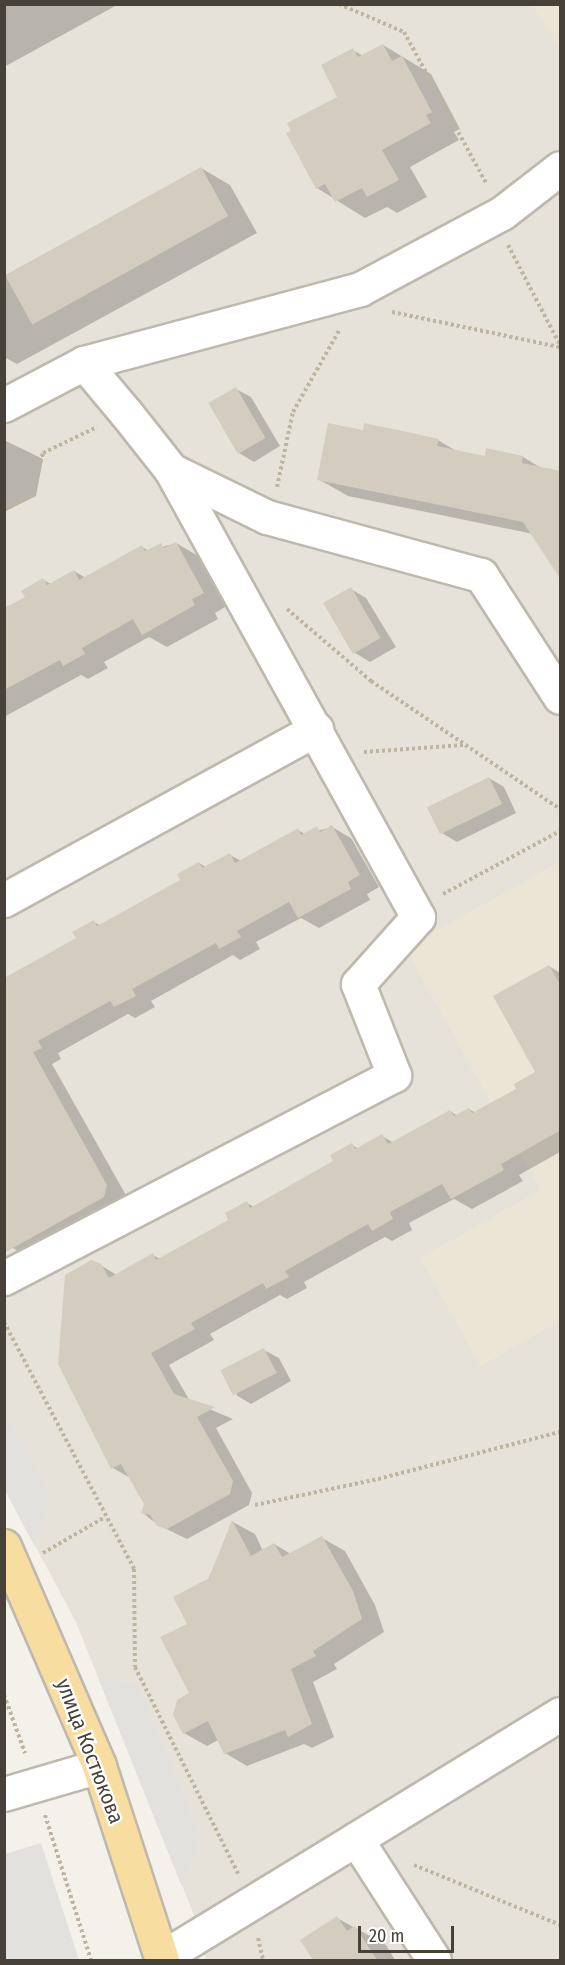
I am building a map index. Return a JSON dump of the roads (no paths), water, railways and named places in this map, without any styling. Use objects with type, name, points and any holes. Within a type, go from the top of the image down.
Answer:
[{"type":"main road","name":"улица Костюкова","points":[[4,1546],[99,1767],[161,1959]]},
{"type":"lane","points":[[4,405],[84,363],[360,289],[502,213],[561,168]]},
{"type":"lane","points":[[4,1278],[394,1075],[358,984],[418,917],[322,739],[171,470],[84,363]]},
{"type":"lane","points":[[171,470],[267,517],[480,575],[561,697]]},
{"type":"lane","points":[[4,900],[322,739]]},
{"type":"lane","points":[[161,1959],[561,1713]]},
{"type":"lane","points":[[4,1794],[99,1767]]},
{"type":"lane","points":[[356,1839],[434,1960]]}]
